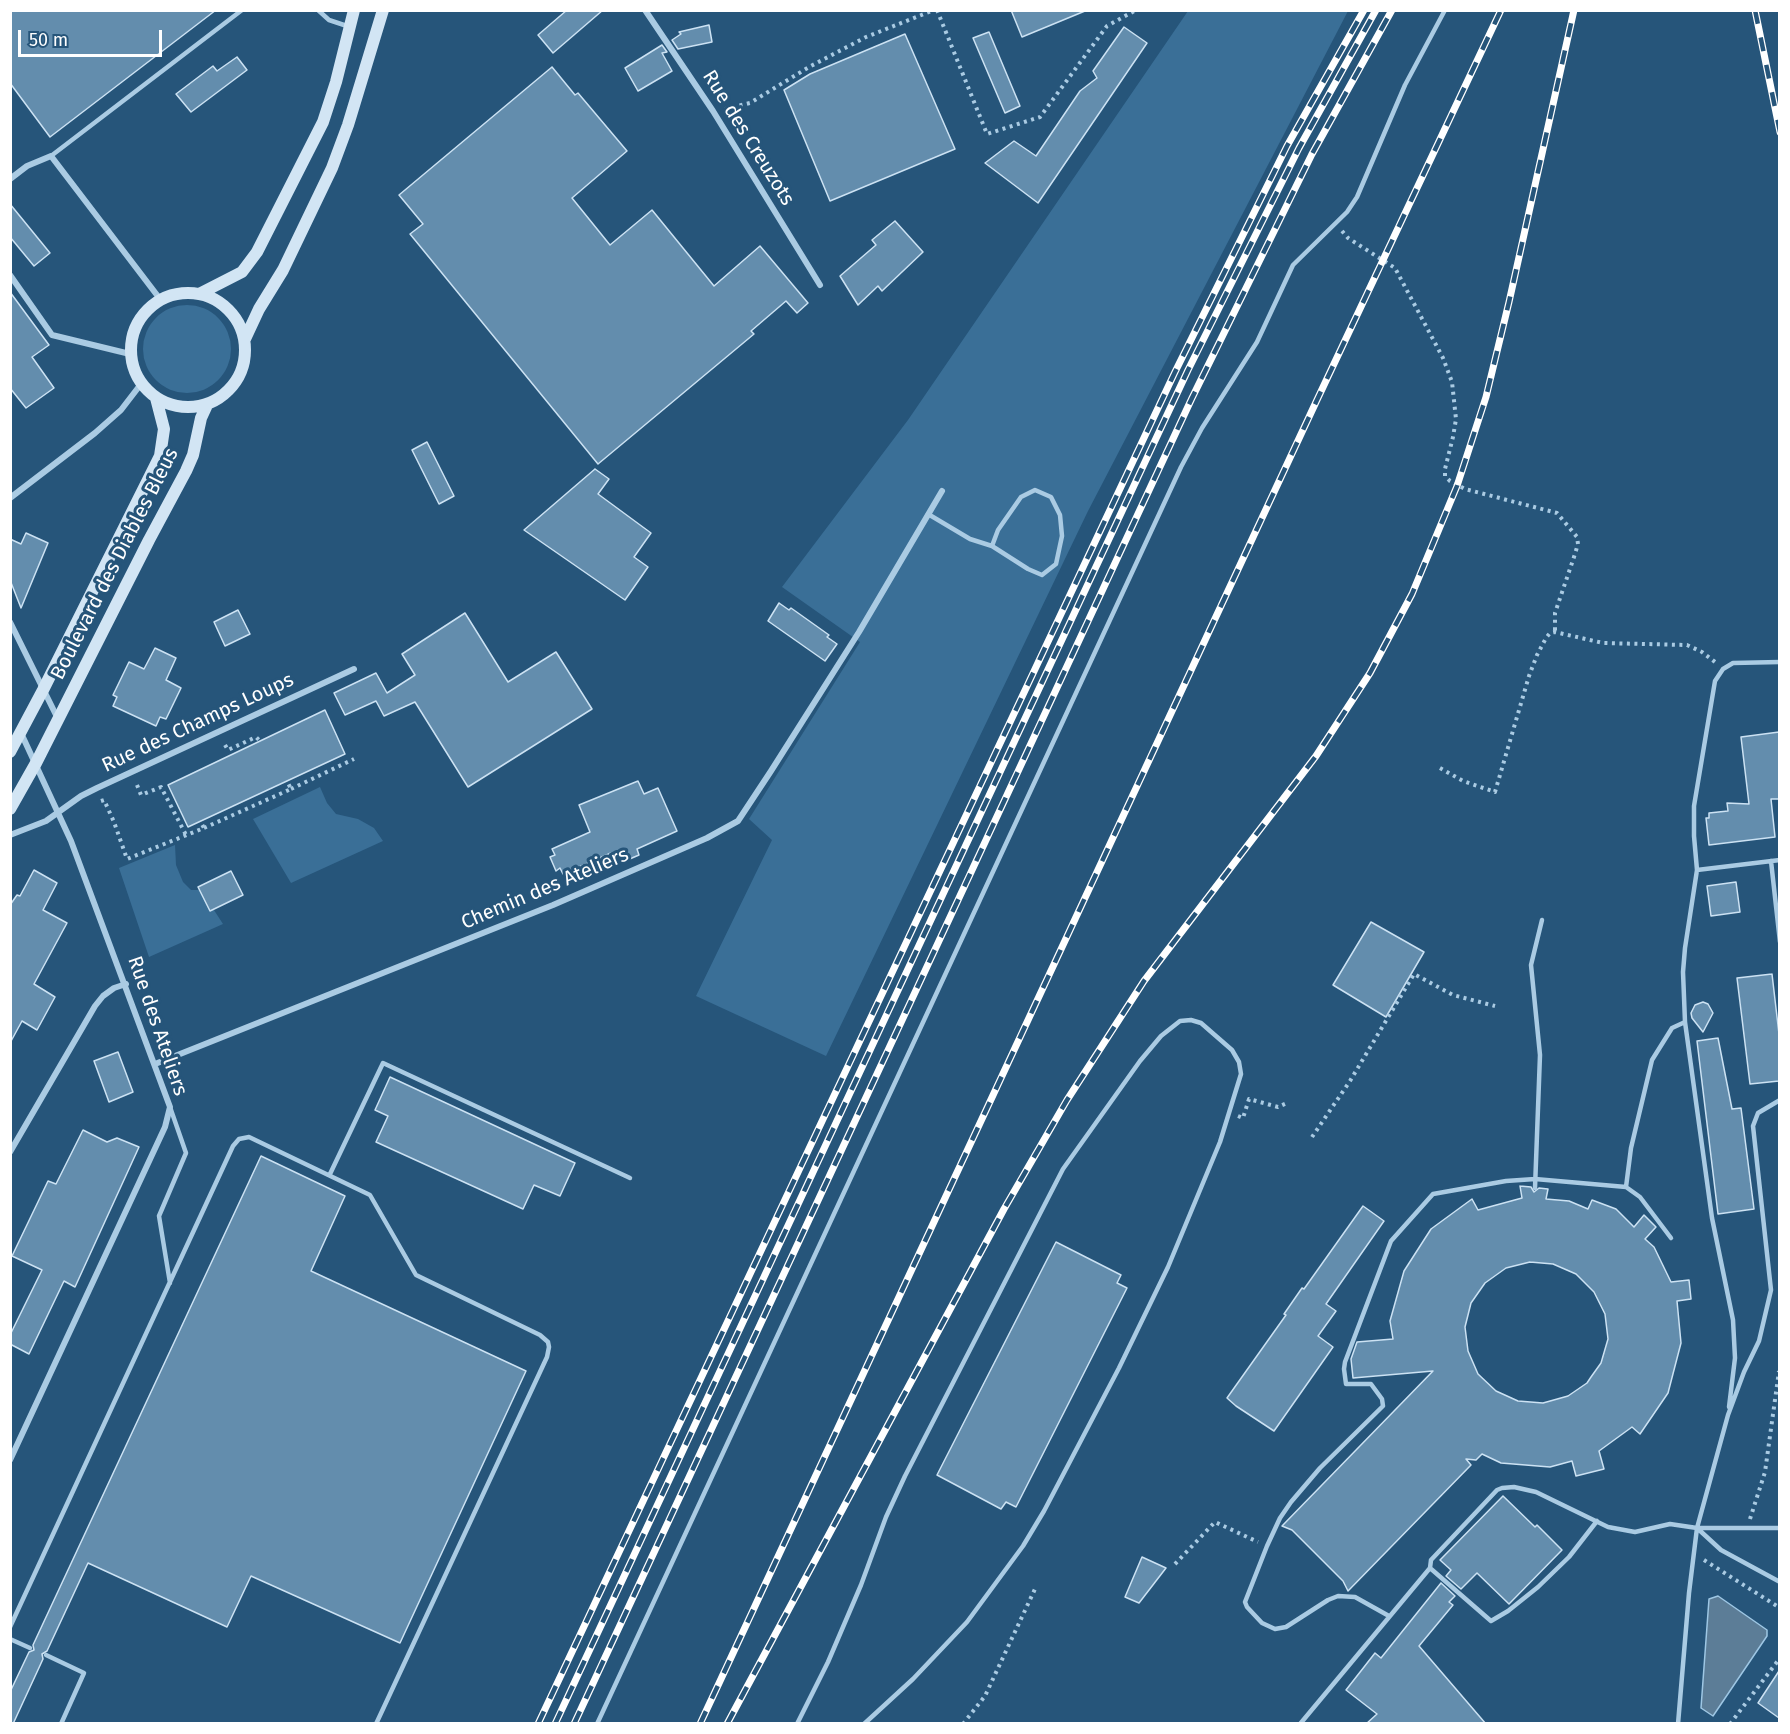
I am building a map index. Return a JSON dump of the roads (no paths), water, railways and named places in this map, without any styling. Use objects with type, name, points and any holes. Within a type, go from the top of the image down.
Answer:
[{"type":"main road","points":[[199,294],[242,272],[257,252],[323,122],[354,10]]},
{"type":"main road","points":[[245,339],[332,168],[348,125],[383,10]]},
{"type":"main road","points":[[179,293],[199,294],[215,299],[229,309],[239,323],[245,339],[246,355],[242,371],[233,386],[221,397],[207,405],[180,407],[156,398],[141,384],[130,354],[131,338],[137,322],[147,309],[160,299],[179,293]]},
{"type":"main road","name":"Boulevard des Diables Bleus","points":[[10,752],[44,690],[160,456],[164,429],[156,398]]},
{"type":"main road","name":"Boulevard des Diables Bleus","points":[[10,808],[36,763],[186,471],[193,455],[201,418],[207,405]]},
{"type":"street","name":"Rue des Creuzots","points":[[646,11],[713,111],[820,285]]},
{"type":"street","points":[[10,179],[27,166],[51,156],[160,299]]},
{"type":"street","points":[[10,275],[52,334],[130,354]]},
{"type":"street","points":[[10,498],[95,433],[121,410],[141,384]]},
{"type":"street","name":"Chemin des Ateliers","points":[[154,1065],[553,905],[707,838],[738,821],[859,632],[942,491]]},
{"type":"street","points":[[10,622],[58,720]]},
{"type":"street","name":"Rue des Champs Loups","points":[[10,835],[46,821],[81,796],[97,788],[354,669]]},
{"type":"street","name":"Rue des Ateliers","points":[[10,1460],[165,1127],[170,1107],[60,812],[21,733]]},
{"type":"street","points":[[10,1152],[95,1006],[114,988],[126,984]]},
{"type":"lane","points":[[51,156],[242,10]]},
{"type":"lane","points":[[318,10],[329,20],[350,27]]},
{"type":"lane","points":[[597,1724],[1181,467],[1202,428],[1257,342],[1293,265],[1347,212],[1363,186],[1405,85],[1445,10]]},
{"type":"lane","points":[[928,514],[970,539],[992,546],[1028,569],[1042,575],[1056,564],[1062,536],[1060,515],[1051,497],[1035,490],[1021,497],[998,530],[992,546]]},
{"type":"lane","points":[[1728,1415],[1735,1358],[1733,1320],[1712,1218],[1685,1022],[1683,972],[1685,948],[1698,870],[1694,836],[1694,806],[1714,681],[1730,664],[1779,662]]},
{"type":"lane","points":[[1698,870],[1779,860]]},
{"type":"lane","points":[[1771,861],[1779,942]]},
{"type":"lane","points":[[1535,1188],[1540,1055],[1531,975],[1532,957],[1542,920]]},
{"type":"lane","points":[[797,1724],[861,1585],[886,1517],[905,1476],[1063,1169],[1140,1061],[1161,1036],[1180,1021],[1191,1020],[1201,1023],[1228,1047],[1236,1056],[1241,1067],[1220,1142],[1168,1267],[1119,1368],[1023,1546],[967,1622],[913,1679],[864,1724]]},
{"type":"lane","points":[[1626,1186],[1631,1148],[1652,1060],[1672,1028],[1685,1022]]},
{"type":"lane","points":[[330,1174],[383,1063],[630,1178]]},
{"type":"lane","points":[[1678,1724],[1697,1528],[1728,1415],[1744,1372],[1759,1341],[1771,1290],[1753,1126],[1758,1113],[1779,1100]]},
{"type":"lane","points":[[170,1107],[186,1153],[159,1216],[170,1284]]},
{"type":"lane","points":[[10,1627],[233,1146],[239,1139],[253,1138],[370,1195],[416,1275],[540,1335],[548,1342],[549,1347],[543,1367],[376,1724]]},
{"type":"lane","points":[[1389,1616],[1355,1597],[1344,1596],[1328,1600],[1286,1627],[1275,1629],[1267,1627],[1253,1614],[1245,1602],[1267,1546],[1280,1518],[1291,1502],[1320,1468],[1383,1406],[1382,1400],[1371,1384],[1346,1383],[1344,1370],[1391,1241],[1433,1194],[1506,1181],[1535,1179],[1626,1186],[1640,1197],[1671,1238]]},
{"type":"lane","points":[[1300,1724],[1430,1568],[1431,1560],[1497,1490],[1514,1487],[1536,1492],[1608,1527],[1635,1532],[1670,1524],[1697,1528],[1779,1528]]},
{"type":"lane","points":[[1430,1568],[1491,1621],[1508,1611],[1538,1587],[1569,1557],[1597,1521]]},
{"type":"lane","points":[[1697,1528],[1721,1550],[1779,1582]]},
{"type":"lane","points":[[10,1639],[30,1648]]},
{"type":"lane","points":[[46,1655],[84,1673],[61,1724]]},
{"type":"railway","points":[[538,1724],[1175,372],[1287,146],[1364,10]]},
{"type":"railway","points":[[555,1724],[1188,370],[1299,148],[1376,10]]},
{"type":"railway","points":[[574,1724],[1192,398],[1312,154],[1392,10]]},
{"type":"railway","points":[[700,1724],[1501,10]]},
{"type":"railway","points":[[727,1724],[1004,1209],[1067,1100],[1144,981],[1316,756],[1370,673],[1412,594],[1457,486],[1486,397],[1574,10]]},
{"type":"railway","points":[[1755,10],[1780,132]]}]
